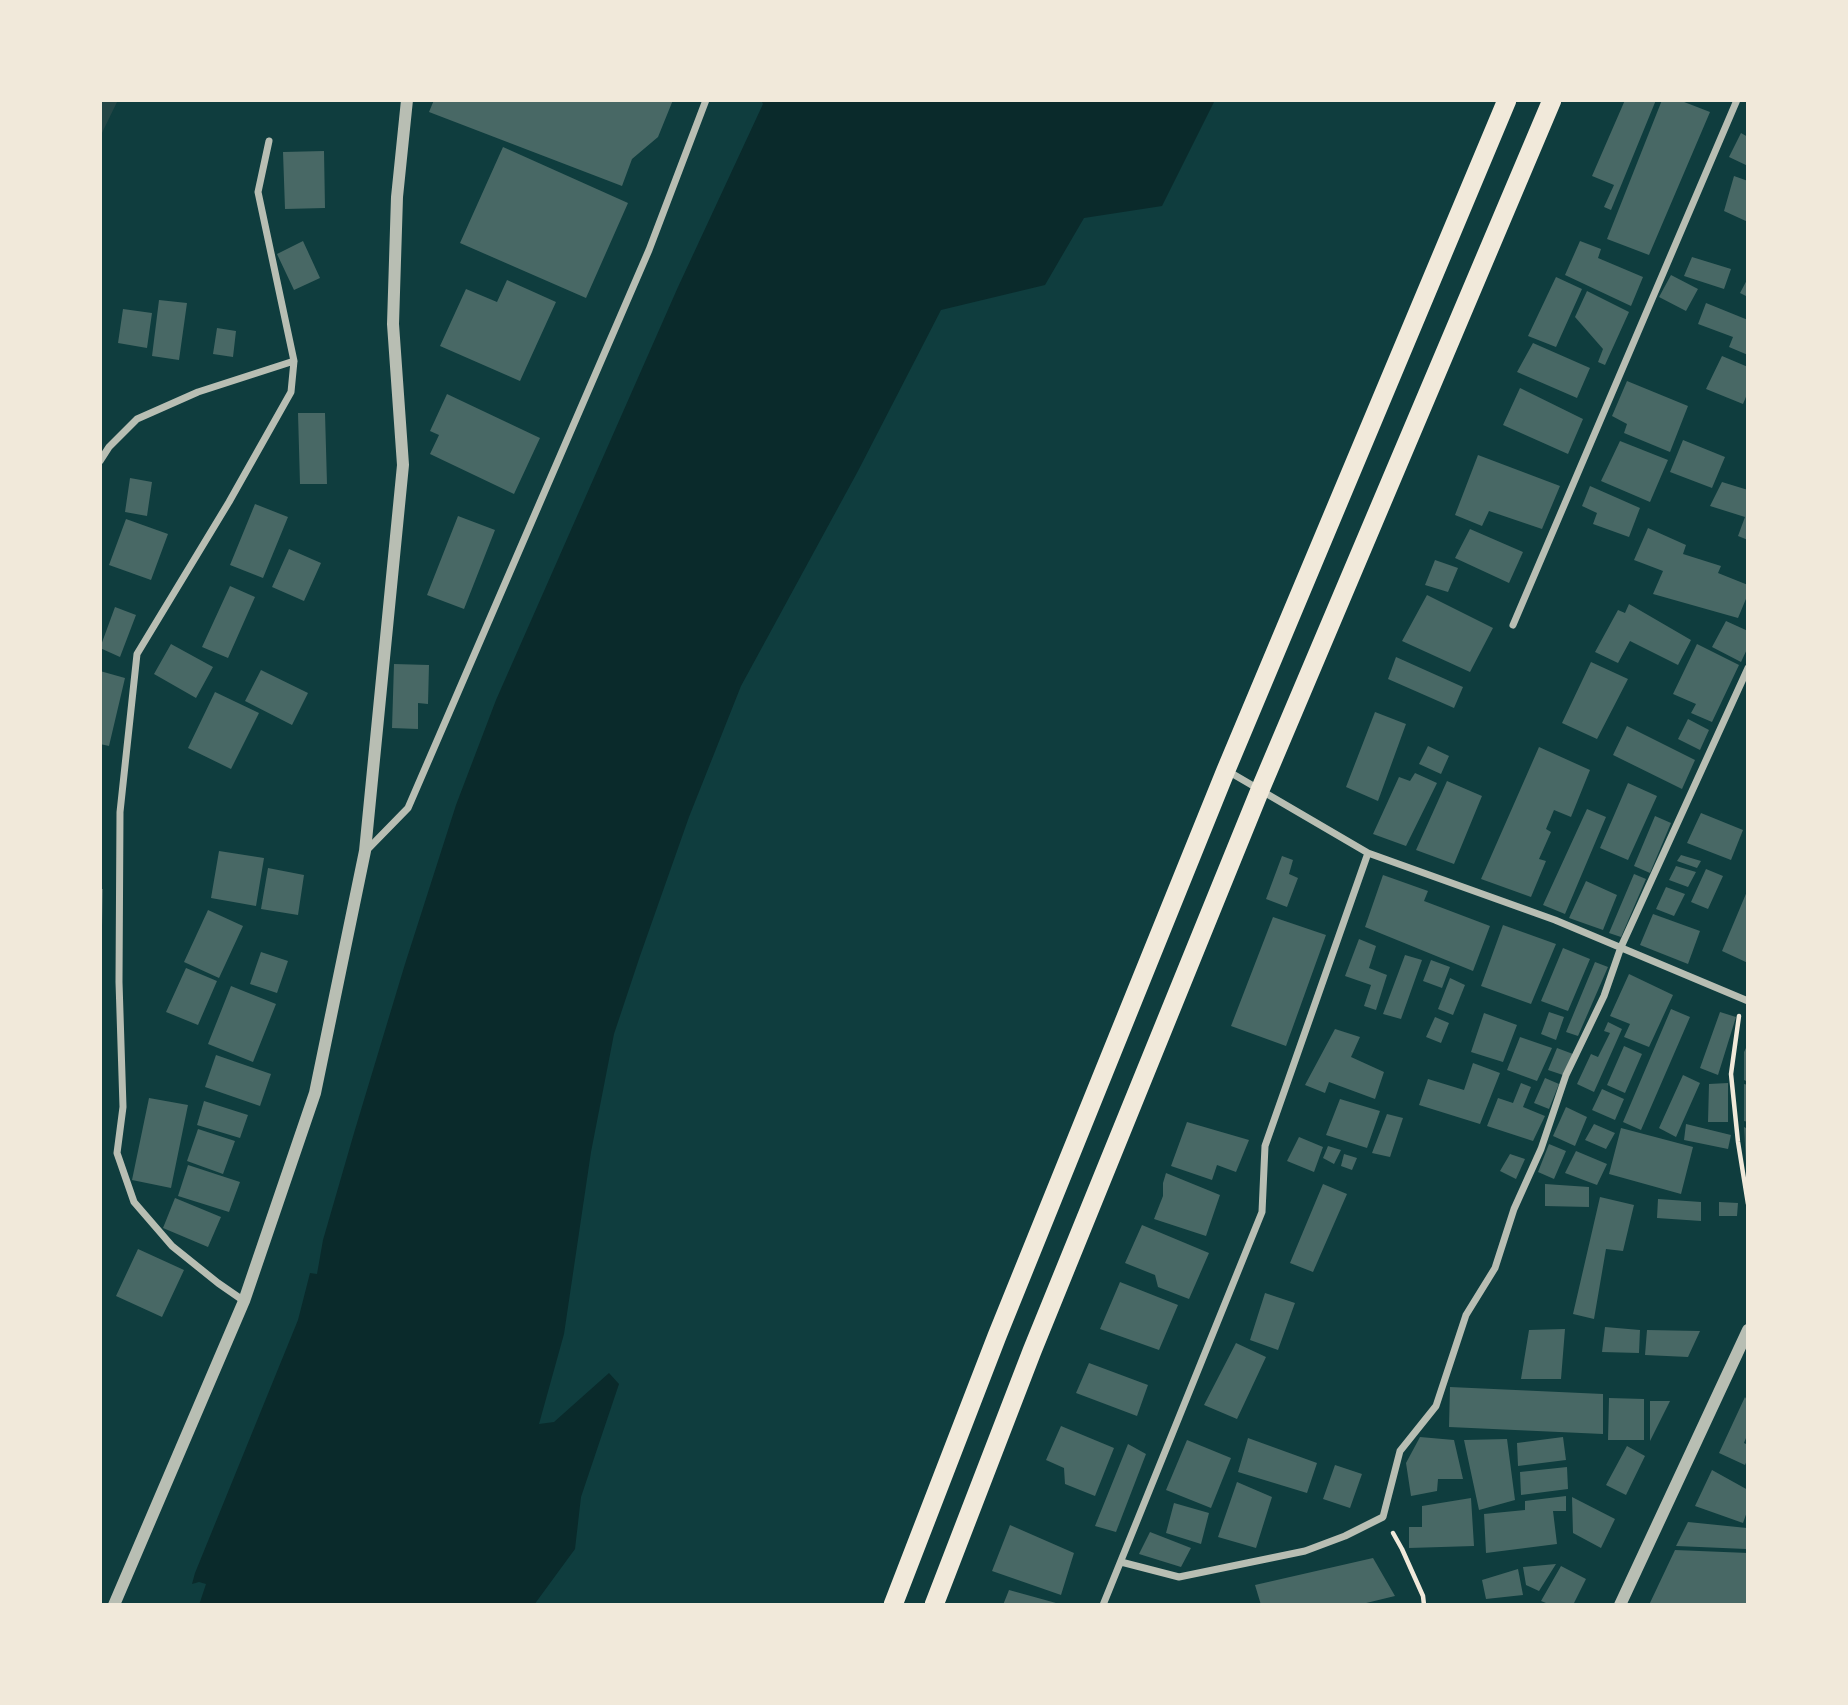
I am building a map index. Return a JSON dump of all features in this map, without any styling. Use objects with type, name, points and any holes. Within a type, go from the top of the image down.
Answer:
[{"type":"highway","points":[[893,1605],[997,1336],[1226,770],[1507,100]]},
{"type":"highway","points":[[934,1605],[1032,1351],[1260,790],[1552,100]]},
{"type":"street","points":[[114,1605],[244,1301],[314,1093],[365,851],[402,465],[393,324],[397,197],[407,100]]},
{"type":"street","points":[[365,851],[408,808],[649,250],[706,100]]},
{"type":"street","points":[[1513,625],[1737,100]]},
{"type":"street","points":[[244,1301],[172,1246],[141,1211],[134,1202],[117,1153],[123,1107],[119,982],[120,812],[137,654],[229,502],[291,392],[294,361],[258,192],[269,141]]},
{"type":"street","points":[[100,461],[109,447],[137,419],[198,392],[294,361]]},
{"type":"street","points":[[1121,1562],[1179,1577],[1305,1551],[1345,1536],[1383,1517],[1400,1451],[1436,1406],[1466,1315],[1495,1268],[1514,1209],[1541,1149],[1566,1075],[1605,996],[1621,947],[1748,668]]},
{"type":"street","points":[[1226,770],[1368,853],[1555,920],[1745,1000]]},
{"type":"street","points":[[1103,1605],[1262,1212],[1265,1146],[1368,853]]},
{"type":"street","points":[[1619,1605],[1748,1330]]},
{"type":"path","points":[[1745,1000],[1731,1074],[1748,1204]]},
{"type":"path","points":[[1383,1517],[1402,1549],[1423,1596],[1424,1605]]},
{"type":"shaded area","points":[[100,100],[118,100],[100,137]]},
{"type":"shaded area","points":[[761,100],[1215,100],[1162,206],[1084,218],[1045,285],[941,310],[858,471],[741,686],[689,817],[614,1034],[591,1152],[564,1334],[539,1424],[554,1422],[609,1373],[619,1384],[581,1497],[575,1549],[534,1605],[199,1605],[206,1584],[192,1584],[195,1573],[298,1320],[310,1273],[317,1274],[323,1240],[354,1133],[456,805],[496,700],[678,287],[763,104]]},
{"type":"building","points":[[434,100],[673,100],[658,137],[632,159],[622,186],[429,112]]},
{"type":"building","points":[[1625,100],[1656,100],[1611,210],[1604,207],[1614,185],[1592,176]]},
{"type":"building","points":[[1662,100],[1679,100],[1710,112],[1649,255],[1607,239]]},
{"type":"building","points":[[1741,133],[1748,137],[1748,166],[1729,157]]},
{"type":"building","points":[[503,147],[628,203],[586,298],[460,243]]},
{"type":"building","points":[[324,151],[325,208],[285,209],[283,152]]},
{"type":"building","points":[[1734,176],[1748,181],[1748,222],[1724,211]]},
{"type":"building","points":[[303,241],[320,278],[294,290],[277,254]]},
{"type":"building","points":[[1580,241],[1601,249],[1598,258],[1643,277],[1631,306],[1565,275]]},
{"type":"building","points":[[1692,257],[1731,269],[1724,289],[1684,276]]},
{"type":"building","points":[[1671,275],[1698,289],[1686,311],[1659,297]]},
{"type":"building","points":[[1556,277],[1582,289],[1556,347],[1528,336]]},
{"type":"building","points":[[1748,278],[1748,297],[1740,293]]},
{"type":"building","points":[[507,280],[556,302],[520,381],[440,346],[466,289],[497,302]]},
{"type":"building","points":[[1587,291],[1629,312],[1605,365],[1598,362],[1603,349],[1575,317]]},
{"type":"building","points":[[159,300],[187,303],[179,360],[152,356]]},
{"type":"building","points":[[1706,303],[1748,320],[1748,355],[1729,347],[1733,337],[1698,324]]},
{"type":"building","points":[[123,309],[152,313],[147,348],[118,343]]},
{"type":"building","points":[[217,328],[236,331],[233,357],[213,354]]},
{"type":"building","points":[[1533,343],[1590,368],[1577,398],[1517,372]]},
{"type":"building","points":[[1722,356],[1748,367],[1748,392],[1743,404],[1706,389]]},
{"type":"building","points":[[1627,381],[1688,406],[1670,452],[1624,433],[1627,424],[1612,416]]},
{"type":"building","points":[[1520,388],[1583,419],[1568,454],[1503,425]]},
{"type":"building","points":[[447,394],[540,438],[514,494],[430,454],[439,435],[430,431]]},
{"type":"building","points":[[298,413],[325,413],[327,484],[300,484]]},
{"type":"building","points":[[1683,440],[1725,457],[1712,488],[1670,472]]},
{"type":"building","points":[[1620,441],[1668,460],[1650,502],[1601,481]]},
{"type":"building","points":[[1478,455],[1560,486],[1542,529],[1489,511],[1482,526],[1455,515]]},
{"type":"building","points":[[130,478],[152,482],[147,516],[125,512]]},
{"type":"building","points":[[1722,482],[1748,490],[1748,540],[1738,536],[1745,517],[1710,506]]},
{"type":"building","points":[[1590,486],[1640,508],[1629,537],[1593,524],[1597,513],[1582,506]]},
{"type":"building","points":[[255,504],[288,517],[263,578],[230,565]]},
{"type":"building","points":[[458,516],[495,530],[464,609],[427,595]]},
{"type":"building","points":[[126,519],[168,534],[151,580],[109,565]]},
{"type":"building","points":[[1648,528],[1686,545],[1683,554],[1721,566],[1718,573],[1748,585],[1748,594],[1738,618],[1653,594],[1663,571],[1634,560]]},
{"type":"building","points":[[1470,529],[1523,552],[1509,583],[1455,558]]},
{"type":"building","points":[[289,549],[321,563],[304,601],[272,587]]},
{"type":"building","points":[[1435,560],[1458,568],[1448,592],[1425,585]]},
{"type":"building","points":[[230,586],[255,597],[228,658],[202,647]]},
{"type":"building","points":[[1427,595],[1493,628],[1470,672],[1402,641]]},
{"type":"building","points":[[1629,604],[1691,640],[1678,665],[1630,641],[1618,663],[1595,652],[1618,610],[1625,613]]},
{"type":"building","points":[[115,607],[136,615],[120,657],[100,648]]},
{"type":"building","points":[[1726,621],[1748,631],[1748,647],[1741,662],[1712,647]]},
{"type":"building","points":[[171,644],[213,667],[196,698],[154,674]]},
{"type":"building","points":[[1697,644],[1739,665],[1712,722],[1691,713],[1696,704],[1673,694]]},
{"type":"building","points":[[1396,657],[1463,687],[1454,708],[1388,679]]},
{"type":"building","points":[[1591,662],[1628,679],[1597,739],[1562,723]]},
{"type":"building","points":[[394,664],[429,665],[428,704],[418,703],[418,729],[392,728]]},
{"type":"building","points":[[261,670],[308,693],[292,725],[245,701]]},
{"type":"building","points":[[100,671],[125,678],[109,746],[100,744]]},
{"type":"building","points":[[215,692],[259,713],[231,769],[188,748]]},
{"type":"building","points":[[1375,712],[1406,724],[1378,801],[1346,787]]},
{"type":"building","points":[[1688,719],[1709,730],[1700,750],[1678,739]]},
{"type":"building","points":[[1627,726],[1695,760],[1682,789],[1613,755]]},
{"type":"building","points":[[1428,746],[1449,756],[1441,774],[1419,764]]},
{"type":"building","points":[[1539,747],[1590,770],[1571,817],[1554,810],[1546,829],[1551,832],[1539,859],[1546,861],[1531,897],[1481,879]]},
{"type":"building","points":[[1415,773],[1437,783],[1406,846],[1373,834],[1399,777],[1410,781]]},
{"type":"building","points":[[1447,781],[1482,796],[1454,864],[1416,850]]},
{"type":"building","points":[[1628,783],[1657,796],[1628,860],[1600,848]]},
{"type":"building","points":[[1587,809],[1606,817],[1565,914],[1543,905]]},
{"type":"building","points":[[1701,813],[1743,830],[1731,860],[1687,843]]},
{"type":"building","points":[[1655,816],[1671,823],[1650,873],[1634,866]]},
{"type":"building","points":[[219,851],[264,858],[256,906],[211,898]]},
{"type":"building","points":[[1681,855],[1701,861],[1697,868],[1677,861]]},
{"type":"building","points":[[1282,856],[1293,860],[1289,874],[1298,878],[1287,907],[1266,899]]},
{"type":"building","points":[[1676,866],[1696,872],[1688,887],[1669,880]]},
{"type":"building","points":[[268,868],[304,875],[298,915],[261,909]]},
{"type":"building","points":[[1706,869],[1723,876],[1708,909],[1691,902]]},
{"type":"building","points":[[1634,874],[1646,879],[1621,937],[1609,933]]},
{"type":"building","points":[[1383,875],[1428,891],[1424,901],[1490,926],[1473,971],[1365,927]]},
{"type":"building","points":[[1586,881],[1617,895],[1603,930],[1569,918]]},
{"type":"building","points":[[1666,887],[1685,894],[1674,916],[1656,909]]},
{"type":"building","points":[[100,889],[103,889],[102,926],[100,926]]},
{"type":"building","points":[[1748,889],[1748,963],[1722,951]]},
{"type":"building","points":[[208,910],[243,926],[219,978],[184,962]]},
{"type":"building","points":[[1653,914],[1700,931],[1688,964],[1640,945]]},
{"type":"building","points":[[1273,917],[1326,935],[1286,1046],[1231,1026]]},
{"type":"building","points":[[1503,925],[1556,944],[1531,1004],[1481,986]]},
{"type":"building","points":[[1359,939],[1376,946],[1369,968],[1387,975],[1376,1010],[1364,1006],[1371,985],[1345,976]]},
{"type":"building","points":[[1563,948],[1590,959],[1568,1011],[1541,1001]]},
{"type":"building","points":[[261,952],[288,961],[277,993],[250,984]]},
{"type":"building","points":[[1405,955],[1422,960],[1401,1019],[1383,1014]]},
{"type":"building","points":[[1431,960],[1450,967],[1442,988],[1423,981]]},
{"type":"building","points":[[1595,962],[1608,967],[1578,1036],[1566,1032]]},
{"type":"building","points":[[186,968],[217,981],[198,1025],[166,1012]]},
{"type":"building","points":[[1629,974],[1673,995],[1649,1047],[1624,1037],[1630,1024],[1610,1016]]},
{"type":"building","points":[[1450,978],[1465,985],[1453,1015],[1438,1009]]},
{"type":"building","points":[[231,986],[276,1004],[253,1062],[208,1044]]},
{"type":"building","points":[[1671,1009],[1690,1017],[1641,1130],[1623,1122]]},
{"type":"building","points":[[1549,1012],[1564,1017],[1556,1040],[1541,1034]]},
{"type":"building","points":[[1720,1012],[1736,1017],[1718,1075],[1700,1068]]},
{"type":"building","points":[[1484,1013],[1517,1025],[1503,1062],[1471,1052]]},
{"type":"building","points":[[1435,1017],[1449,1023],[1441,1043],[1426,1037]]},
{"type":"building","points":[[1608,1022],[1622,1029],[1594,1092],[1577,1084],[1591,1054],[1598,1057],[1610,1033],[1604,1031]]},
{"type":"building","points":[[1335,1029],[1360,1037],[1351,1057],[1384,1072],[1375,1099],[1329,1082],[1325,1093],[1305,1085]]},
{"type":"building","points":[[1520,1037],[1552,1048],[1537,1081],[1507,1070]]},
{"type":"building","points":[[1748,1044],[1748,1082],[1744,1080],[1744,1052]]},
{"type":"building","points":[[1624,1046],[1642,1054],[1625,1093],[1607,1085]]},
{"type":"building","points":[[1557,1048],[1573,1054],[1563,1075],[1548,1070]]},
{"type":"building","points":[[216,1055],[271,1074],[260,1106],[205,1087]]},
{"type":"building","points":[[1473,1063],[1500,1073],[1480,1124],[1419,1105],[1428,1079],[1464,1090]]},
{"type":"building","points":[[1683,1075],[1700,1083],[1676,1137],[1659,1128]]},
{"type":"building","points":[[1545,1078],[1559,1084],[1549,1109],[1534,1103]]},
{"type":"building","points":[[1521,1083],[1531,1087],[1523,1107],[1545,1116],[1533,1141],[1487,1126],[1498,1098],[1513,1103]]},
{"type":"building","points":[[1728,1083],[1728,1122],[1708,1122],[1709,1084]]},
{"type":"building","points":[[1744,1084],[1748,1085],[1748,1122],[1744,1121]]},
{"type":"building","points":[[1602,1089],[1624,1099],[1615,1120],[1592,1110]]},
{"type":"building","points":[[149,1098],[188,1105],[171,1188],[132,1180]]},
{"type":"building","points":[[1340,1099],[1380,1111],[1367,1148],[1326,1135]]},
{"type":"building","points":[[204,1101],[248,1115],[240,1138],[197,1125]]},
{"type":"building","points":[[1566,1107],[1587,1117],[1575,1146],[1553,1136]]},
{"type":"building","points":[[1387,1114],[1403,1118],[1390,1157],[1372,1153]]},
{"type":"building","points":[[1187,1122],[1249,1140],[1236,1172],[1217,1165],[1212,1180],[1171,1166]]},
{"type":"building","points":[[1594,1124],[1615,1133],[1606,1149],[1585,1140]]},
{"type":"building","points":[[1686,1124],[1731,1135],[1728,1149],[1684,1140]]},
{"type":"building","points":[[1744,1127],[1748,1129],[1748,1163],[1746,1163]]},
{"type":"building","points":[[1621,1128],[1693,1147],[1681,1194],[1609,1174]]},
{"type":"building","points":[[198,1129],[235,1141],[223,1174],[187,1161]]},
{"type":"building","points":[[1299,1137],[1323,1147],[1314,1172],[1287,1161]]},
{"type":"building","points":[[1549,1144],[1566,1151],[1554,1179],[1538,1172]]},
{"type":"building","points":[[1328,1146],[1341,1150],[1334,1164],[1323,1158]]},
{"type":"building","points":[[1576,1151],[1607,1164],[1597,1185],[1565,1173]]},
{"type":"building","points":[[1344,1154],[1357,1158],[1352,1170],[1341,1166]]},
{"type":"building","points":[[1510,1154],[1525,1159],[1516,1179],[1500,1171]]},
{"type":"building","points":[[188,1165],[240,1182],[229,1212],[178,1196]]},
{"type":"building","points":[[1166,1173],[1220,1195],[1206,1236],[1154,1219],[1163,1196]]},
{"type":"building","points":[[1323,1184],[1347,1194],[1313,1272],[1290,1263]]},
{"type":"building","points":[[1545,1184],[1589,1187],[1589,1207],[1545,1206]]},
{"type":"building","points":[[1600,1197],[1634,1205],[1623,1251],[1606,1249],[1594,1319],[1573,1314]]},
{"type":"building","points":[[175,1198],[221,1217],[208,1247],[163,1228]]},
{"type":"building","points":[[1658,1199],[1701,1202],[1701,1221],[1657,1218]]},
{"type":"building","points":[[1719,1202],[1738,1203],[1737,1216],[1719,1216]]},
{"type":"building","points":[[1142,1225],[1209,1253],[1189,1299],[1158,1287],[1155,1275],[1125,1263]]},
{"type":"building","points":[[138,1249],[184,1270],[162,1317],[116,1296]]},
{"type":"building","points":[[1120,1282],[1178,1305],[1159,1350],[1100,1329]]},
{"type":"building","points":[[1265,1293],[1295,1303],[1278,1350],[1250,1340]]},
{"type":"building","points":[[1605,1327],[1640,1330],[1639,1353],[1602,1352]]},
{"type":"building","points":[[1565,1329],[1561,1379],[1521,1379],[1529,1330]]},
{"type":"building","points":[[1647,1330],[1700,1331],[1688,1357],[1645,1355]]},
{"type":"building","points":[[1236,1343],[1266,1357],[1237,1419],[1204,1405]]},
{"type":"building","points":[[1089,1363],[1148,1385],[1137,1416],[1076,1393]]},
{"type":"building","points":[[1450,1387],[1603,1394],[1603,1434],[1449,1427]]},
{"type":"building","points":[[1745,1397],[1748,1402],[1748,1433],[1744,1443],[1748,1445],[1748,1458],[1745,1465],[1719,1453]]},
{"type":"building","points":[[1609,1398],[1644,1399],[1644,1440],[1608,1440]]},
{"type":"building","points":[[1650,1401],[1670,1401],[1650,1441]]},
{"type":"building","points":[[1061,1426],[1114,1448],[1095,1496],[1065,1484],[1064,1468],[1046,1460]]},
{"type":"building","points":[[1420,1437],[1454,1440],[1463,1479],[1438,1479],[1437,1491],[1411,1496],[1406,1463]]},
{"type":"building","points":[[1563,1437],[1566,1460],[1518,1466],[1517,1443]]},
{"type":"building","points":[[1248,1438],[1317,1463],[1307,1493],[1238,1472]]},
{"type":"building","points":[[1507,1439],[1515,1500],[1479,1510],[1464,1440]]},
{"type":"building","points":[[1187,1440],[1231,1458],[1211,1508],[1166,1490]]},
{"type":"building","points":[[1128,1444],[1146,1454],[1116,1532],[1095,1526]]},
{"type":"building","points":[[1627,1446],[1645,1456],[1626,1495],[1606,1485]]},
{"type":"building","points":[[1335,1465],[1362,1474],[1350,1508],[1323,1499]]},
{"type":"building","points":[[1567,1467],[1568,1489],[1521,1495],[1520,1472]]},
{"type":"building","points":[[1712,1470],[1748,1490],[1748,1509],[1743,1523],[1695,1506]]},
{"type":"building","points":[[1237,1482],[1272,1497],[1256,1548],[1218,1537]]},
{"type":"building","points":[[1566,1496],[1566,1511],[1553,1511],[1557,1544],[1486,1553],[1484,1514],[1525,1510],[1525,1501]]},
{"type":"building","points":[[1572,1497],[1615,1519],[1601,1548],[1573,1533]]},
{"type":"building","points":[[1471,1498],[1474,1546],[1409,1548],[1409,1527],[1422,1527],[1422,1506]]},
{"type":"building","points":[[1174,1503],[1209,1513],[1201,1544],[1166,1533]]},
{"type":"building","points":[[1688,1522],[1747,1528],[1746,1549],[1676,1546]]},
{"type":"building","points":[[1010,1525],[1074,1553],[1061,1595],[992,1571]]},
{"type":"building","points":[[1150,1532],[1191,1548],[1181,1567],[1139,1554]]},
{"type":"building","points":[[1675,1550],[1748,1553],[1748,1605],[1649,1605]]},
{"type":"building","points":[[1373,1558],[1395,1596],[1358,1605],[1261,1605],[1255,1585]]},
{"type":"building","points":[[1556,1564],[1539,1591],[1526,1585],[1523,1567]]},
{"type":"building","points":[[1561,1566],[1586,1579],[1573,1605],[1551,1605],[1541,1601]]},
{"type":"building","points":[[1518,1569],[1523,1595],[1486,1599],[1482,1580]]},
{"type":"building","points":[[1009,1590],[1056,1603],[1003,1605]]}]
